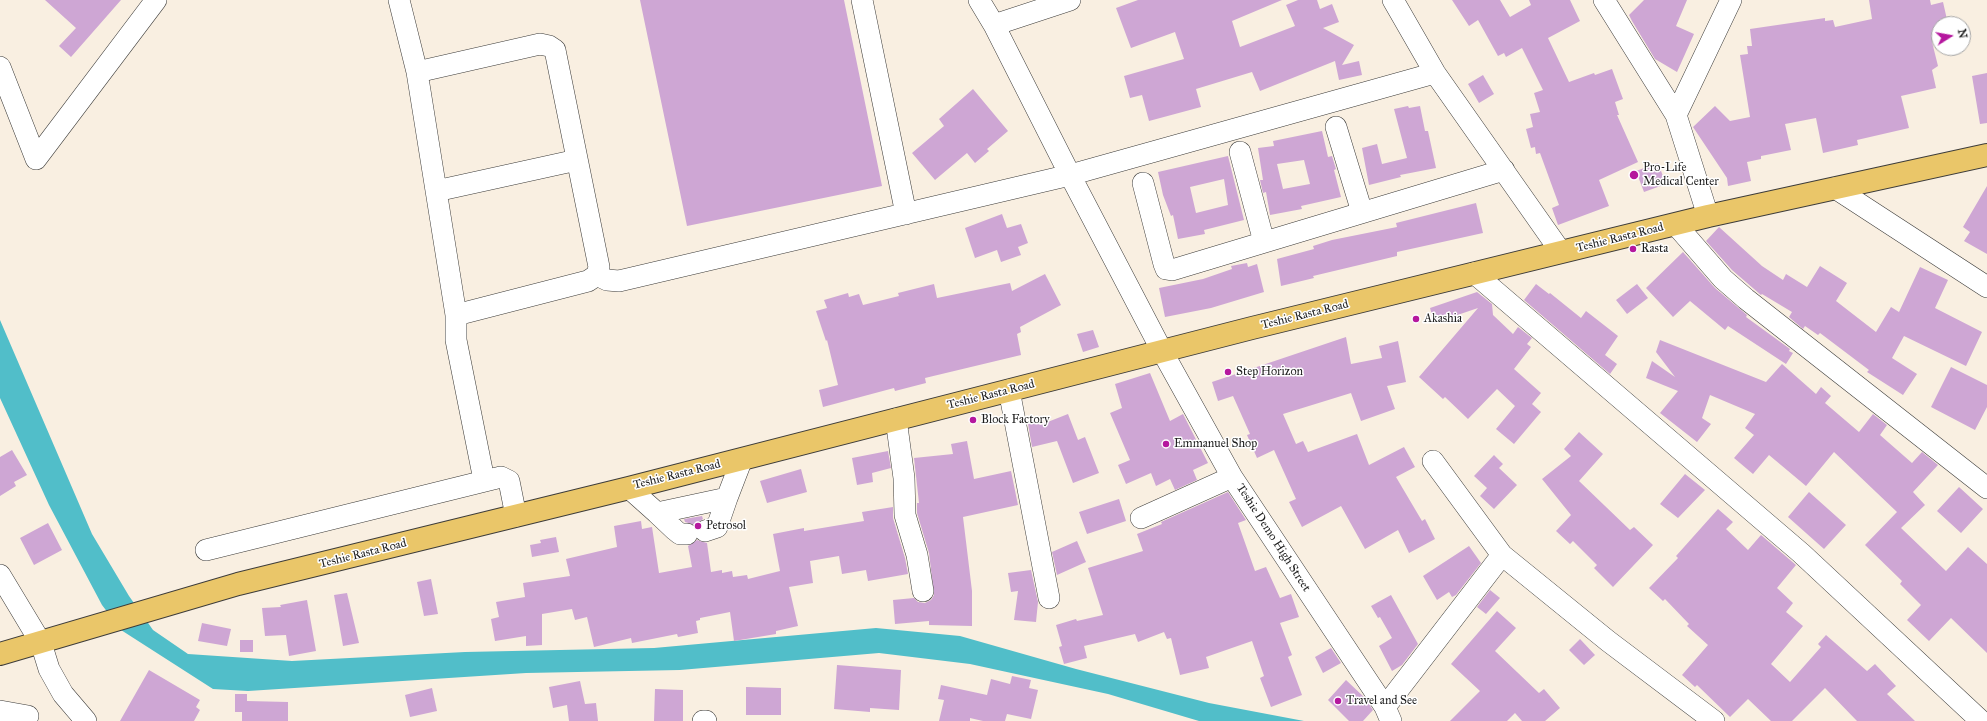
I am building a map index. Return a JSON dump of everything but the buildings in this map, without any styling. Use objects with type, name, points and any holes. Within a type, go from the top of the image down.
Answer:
[{"type":"main road","name":"Teshie Rasta Road","points":[[0,654],[238,584],[629,488],[1162,351],[1708,216],[1987,155]]},
{"type":"street","points":[[0,67],[36,159],[156,0]]},
{"type":"street","points":[[399,0],[417,72],[456,315],[456,340],[484,480]]},
{"type":"street","points":[[862,0],[906,214]]},
{"type":"street","name":"Teshie Demo High Street","points":[[979,0],[994,25],[1162,351],[1232,477],[1388,714]]},
{"type":"street","points":[[994,25],[1070,0]]},
{"type":"street","points":[[1393,0],[1435,73],[1561,252]]},
{"type":"street","points":[[1604,0],[1676,115],[1708,216]]},
{"type":"street","points":[[1676,115],[1731,0]]},
{"type":"street","points":[[417,72],[540,44],[549,46],[555,50],[599,267],[597,275],[588,281],[456,315]]},
{"type":"street","points":[[597,275],[607,280],[619,281],[1070,175],[1435,73]]},
{"type":"street","points":[[1336,127],[1362,212]]},
{"type":"street","points":[[1240,152],[1264,242]]},
{"type":"street","points":[[436,191],[577,160]]},
{"type":"street","points":[[1143,183],[1166,269],[1172,270],[1504,170]]},
{"type":"street","points":[[1835,188],[1987,287]]},
{"type":"street","points":[[1679,224],[1676,226],[1718,273],[1746,299],[1987,488]]},
{"type":"street","points":[[1474,273],[1801,553],[1981,721]]},
{"type":"street","points":[[1009,390],[1048,598]]},
{"type":"street","points":[[896,420],[904,478],[905,515],[917,555],[923,590]]},
{"type":"street","points":[[629,488],[680,534],[696,533],[717,527],[742,459]]},
{"type":"street","points":[[1433,461],[1502,555],[1608,641],[1714,721]]},
{"type":"street","points":[[206,550],[501,477],[509,481],[516,516]]},
{"type":"street","points":[[1141,518],[1232,477]]},
{"type":"street","points":[[657,513],[727,498]]},
{"type":"street","points":[[1388,714],[1502,555]]},
{"type":"street","points":[[0,575],[41,643],[49,669],[63,694],[86,721]]},
{"type":"street","points":[[0,712],[28,716]]},
{"type":"water","points":[[0,320],[92,534],[129,596],[153,630],[188,654],[292,661],[465,652],[654,648],[876,628],[960,636],[1076,669],[1209,703],[1304,721],[1199,721],[1108,694],[970,664],[879,653],[680,670],[526,673],[248,691],[213,689],[121,630],[102,605],[49,505],[0,398]]},
{"type":"place","name":"Pro-Life Medical Center","points":[[1634,175]]},
{"type":"place","name":"Rasta","points":[[1633,249]]},
{"type":"place","name":"Akashia","points":[[1416,319]]},
{"type":"place","name":"Step Horizon","points":[[1228,372]]},
{"type":"place","name":"Block Factory","points":[[973,420]]},
{"type":"place","name":"Emmanuel Shop","points":[[1166,444]]},
{"type":"place","name":"Petrosol","points":[[698,526]]},
{"type":"place","name":"Travel and See","points":[[1338,701]]}]
